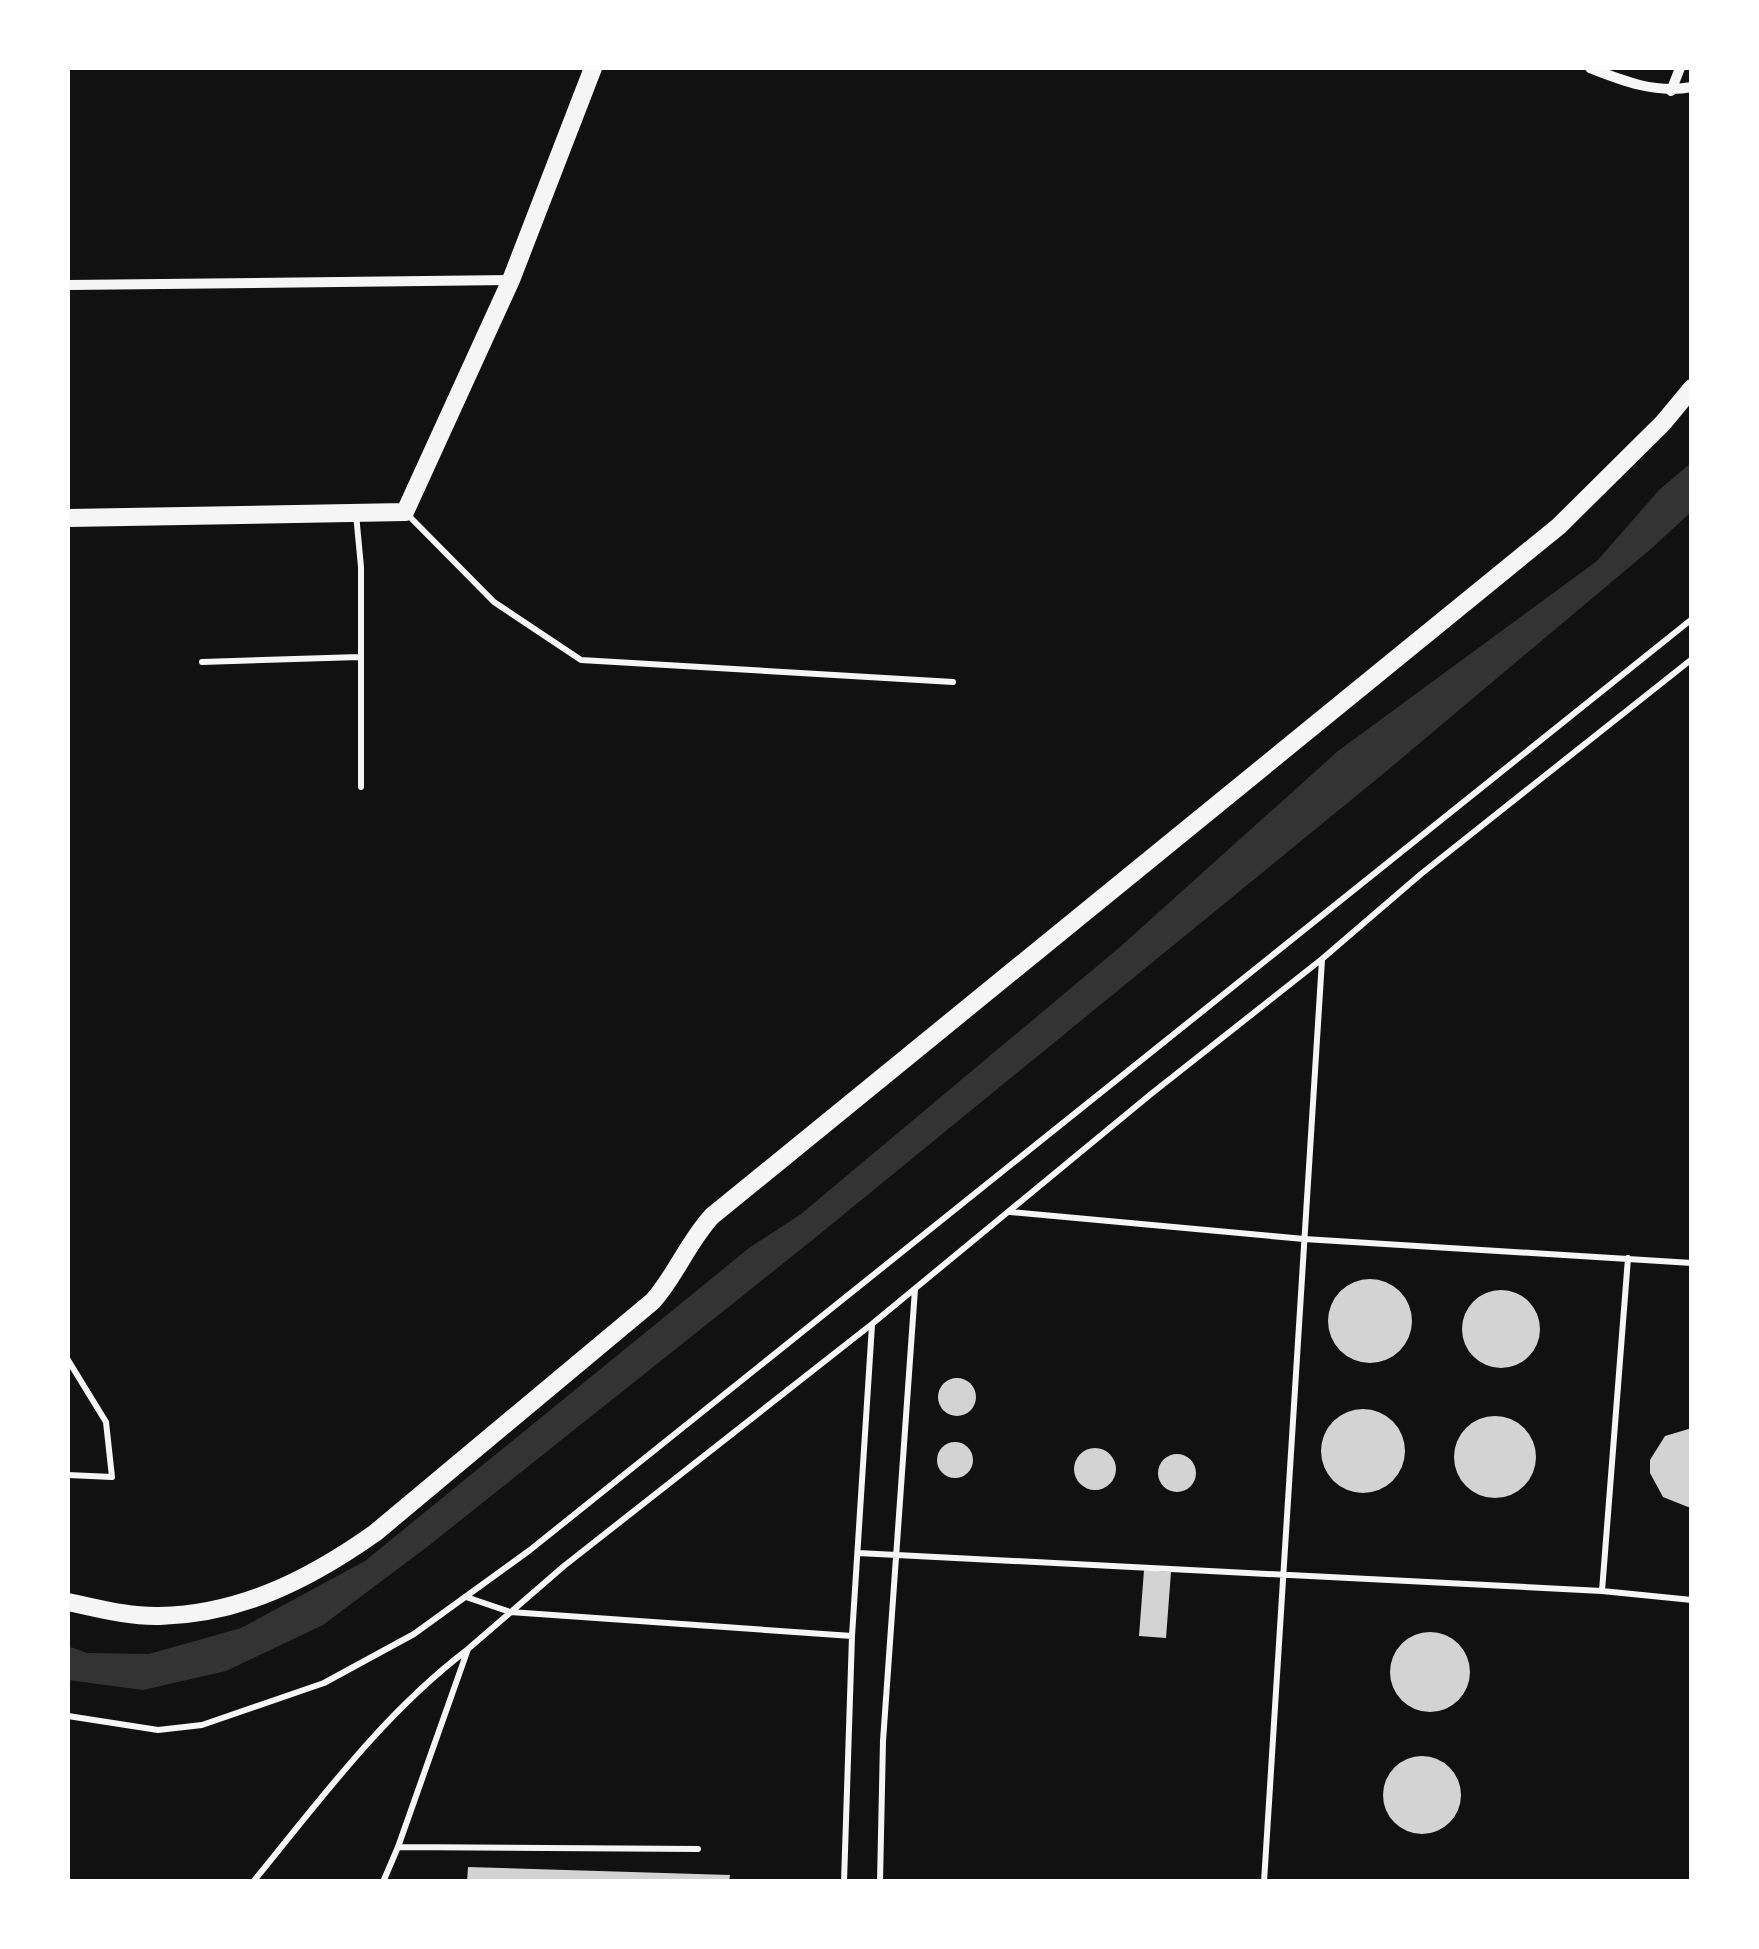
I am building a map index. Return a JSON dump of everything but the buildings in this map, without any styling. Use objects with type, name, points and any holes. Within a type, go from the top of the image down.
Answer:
[{"type":"main road","points":[[68,518],[405,512],[511,280],[594,68]]},
{"type":"main road","points":[[68,1602],[158,1616],[240,1604],[332,1564],[374,1534],[652,1301],[665,1287],[694,1236],[712,1216],[1558,526],[1662,424],[1692,388]]},
{"type":"street","points":[[1590,68],[1622,81],[1671,91],[1692,87]]},
{"type":"street","points":[[1671,91],[1680,68]]},
{"type":"street","points":[[68,285],[511,280]]},
{"type":"lane","points":[[356,512],[361,567],[361,787]]},
{"type":"lane","points":[[405,512],[494,602],[581,660],[953,682]]},
{"type":"lane","points":[[68,1716],[158,1730],[202,1725],[324,1683],[414,1634],[530,1550],[1692,619]]},
{"type":"lane","points":[[202,662],[359,657]]},
{"type":"lane","points":[[253,1882],[388,1718],[432,1677],[1322,959],[1420,874],[1692,659]]},
{"type":"lane","points":[[1264,1882],[1322,959]]},
{"type":"lane","points":[[1008,1212],[1304,1238],[1692,1262]]},
{"type":"lane","points":[[1602,1592],[1628,1258]]},
{"type":"lane","points":[[880,1882],[883,1741],[914,1289]]},
{"type":"lane","points":[[844,1882],[852,1636],[872,1324]]},
{"type":"lane","points":[[68,1360],[106,1422],[112,1477],[68,1475]]},
{"type":"lane","points":[[858,1553],[1285,1574],[1692,1600]]},
{"type":"lane","points":[[466,1596],[510,1612],[852,1636]]},
{"type":"lane","points":[[383,1882],[468,1649]]},
{"type":"lane","points":[[398,1847],[698,1850]]},
{"type":"shaded area","points":[[1691,463],[1691,512],[1652,548],[1383,774],[810,1242],[323,1625],[226,1671],[143,1690],[68,1680],[68,1646],[87,1653],[149,1654],[241,1628],[365,1561],[749,1248],[801,1214],[1120,947],[1338,751],[1597,561],[1660,489]]}]
